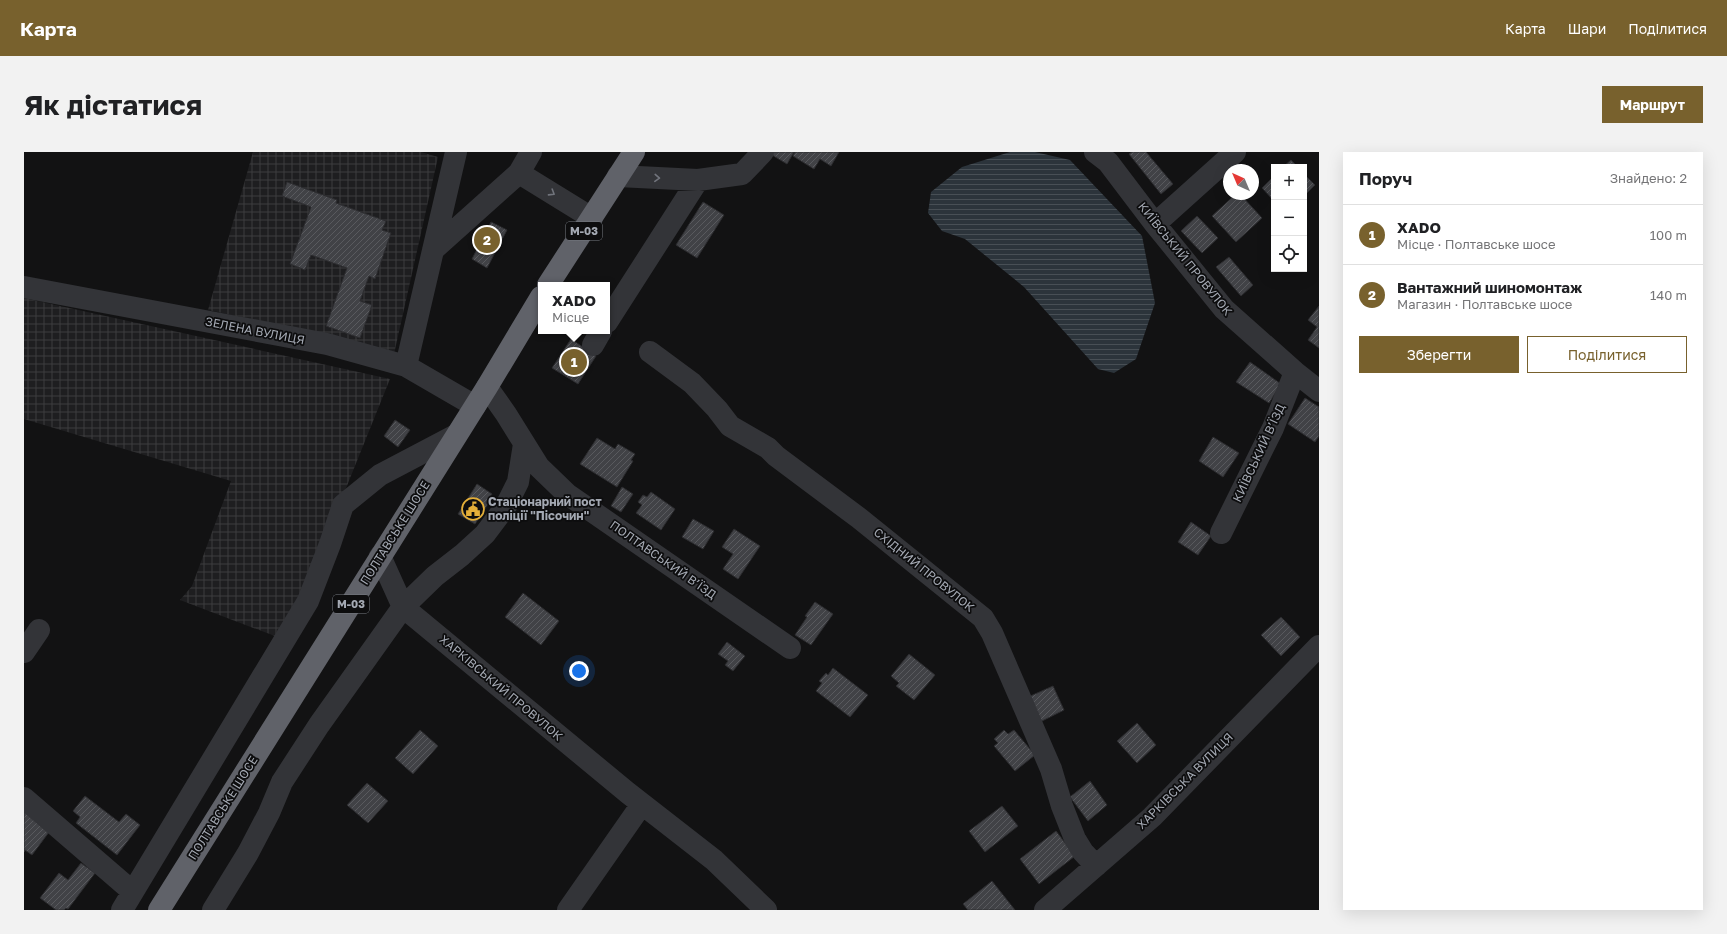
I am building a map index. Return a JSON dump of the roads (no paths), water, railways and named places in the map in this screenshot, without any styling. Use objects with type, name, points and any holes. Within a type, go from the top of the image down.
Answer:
[{"type":"highway","name":"М-03","points":[[550,282],[634,152]]},
{"type":"highway","name":"ПОЛТАВСЬКЕ ШОСЕ","points":[[159,910],[487,387],[538,302]]},
{"type":"street","points":[[406,366],[456,152]]},
{"type":"street","points":[[433,250],[519,173],[531,152]]},
{"type":"street","points":[[618,176],[698,180],[742,174],[763,152]]},
{"type":"street","name":"КИЇВСЬКИЙ ПРОВУЛОК","points":[[1095,152],[1108,162],[1155,224],[1224,309],[1295,372],[1319,391]]},
{"type":"street","points":[[1155,224],[1235,152]]},
{"type":"street","points":[[519,173],[592,218]]},
{"type":"street","points":[[610,317],[698,180]]},
{"type":"street","name":"ЗЕЛЕНА ВУЛИЦЯ","points":[[24,287],[327,344],[406,366],[475,406]]},
{"type":"street","name":"СХІДНИЙ ПРОВУЛОК","points":[[650,352],[692,383],[717,409],[730,426],[768,448],[776,456],[859,518],[983,618],[992,633],[1051,769],[1062,806],[1075,839],[1083,852],[1096,866]]},
{"type":"street","name":"КИЇВСЬКИЙ В’ЇЗД","points":[[1221,533],[1273,428],[1295,372]]},
{"type":"street","name":"ПОЛТАВСЬКИЙ В’ЇЗД","points":[[487,387],[539,467],[567,494],[790,648]]},
{"type":"street","points":[[122,910],[308,601],[343,505],[380,475],[456,435]]},
{"type":"street","points":[[213,910],[248,853],[269,813],[282,782],[319,725],[403,607],[435,576],[462,555],[485,534],[506,506],[518,482],[524,444]]},
{"type":"street","name":"ХАРКІВСЬКИЙ ПРОВУЛОК","points":[[380,556],[403,607],[642,804],[714,860],[766,910]]},
{"type":"street","points":[[24,652],[39,630]]},
{"type":"street","name":"ХАРКІВСЬКА ВУЛИЦЯ","points":[[1045,910],[1152,817],[1319,646]]},
{"type":"street","points":[[24,798],[133,892]]},
{"type":"street","points":[[568,910],[642,804]]},
{"type":"place","name":"Вантажний шиномонтаж","points":[[487,240]]},
{"type":"place","name":"XADO","points":[[574,362]]},
{"type":"place","name":"Стаціонарний пост поліції \"Пісочин\"","points":[[473,509]]}]
